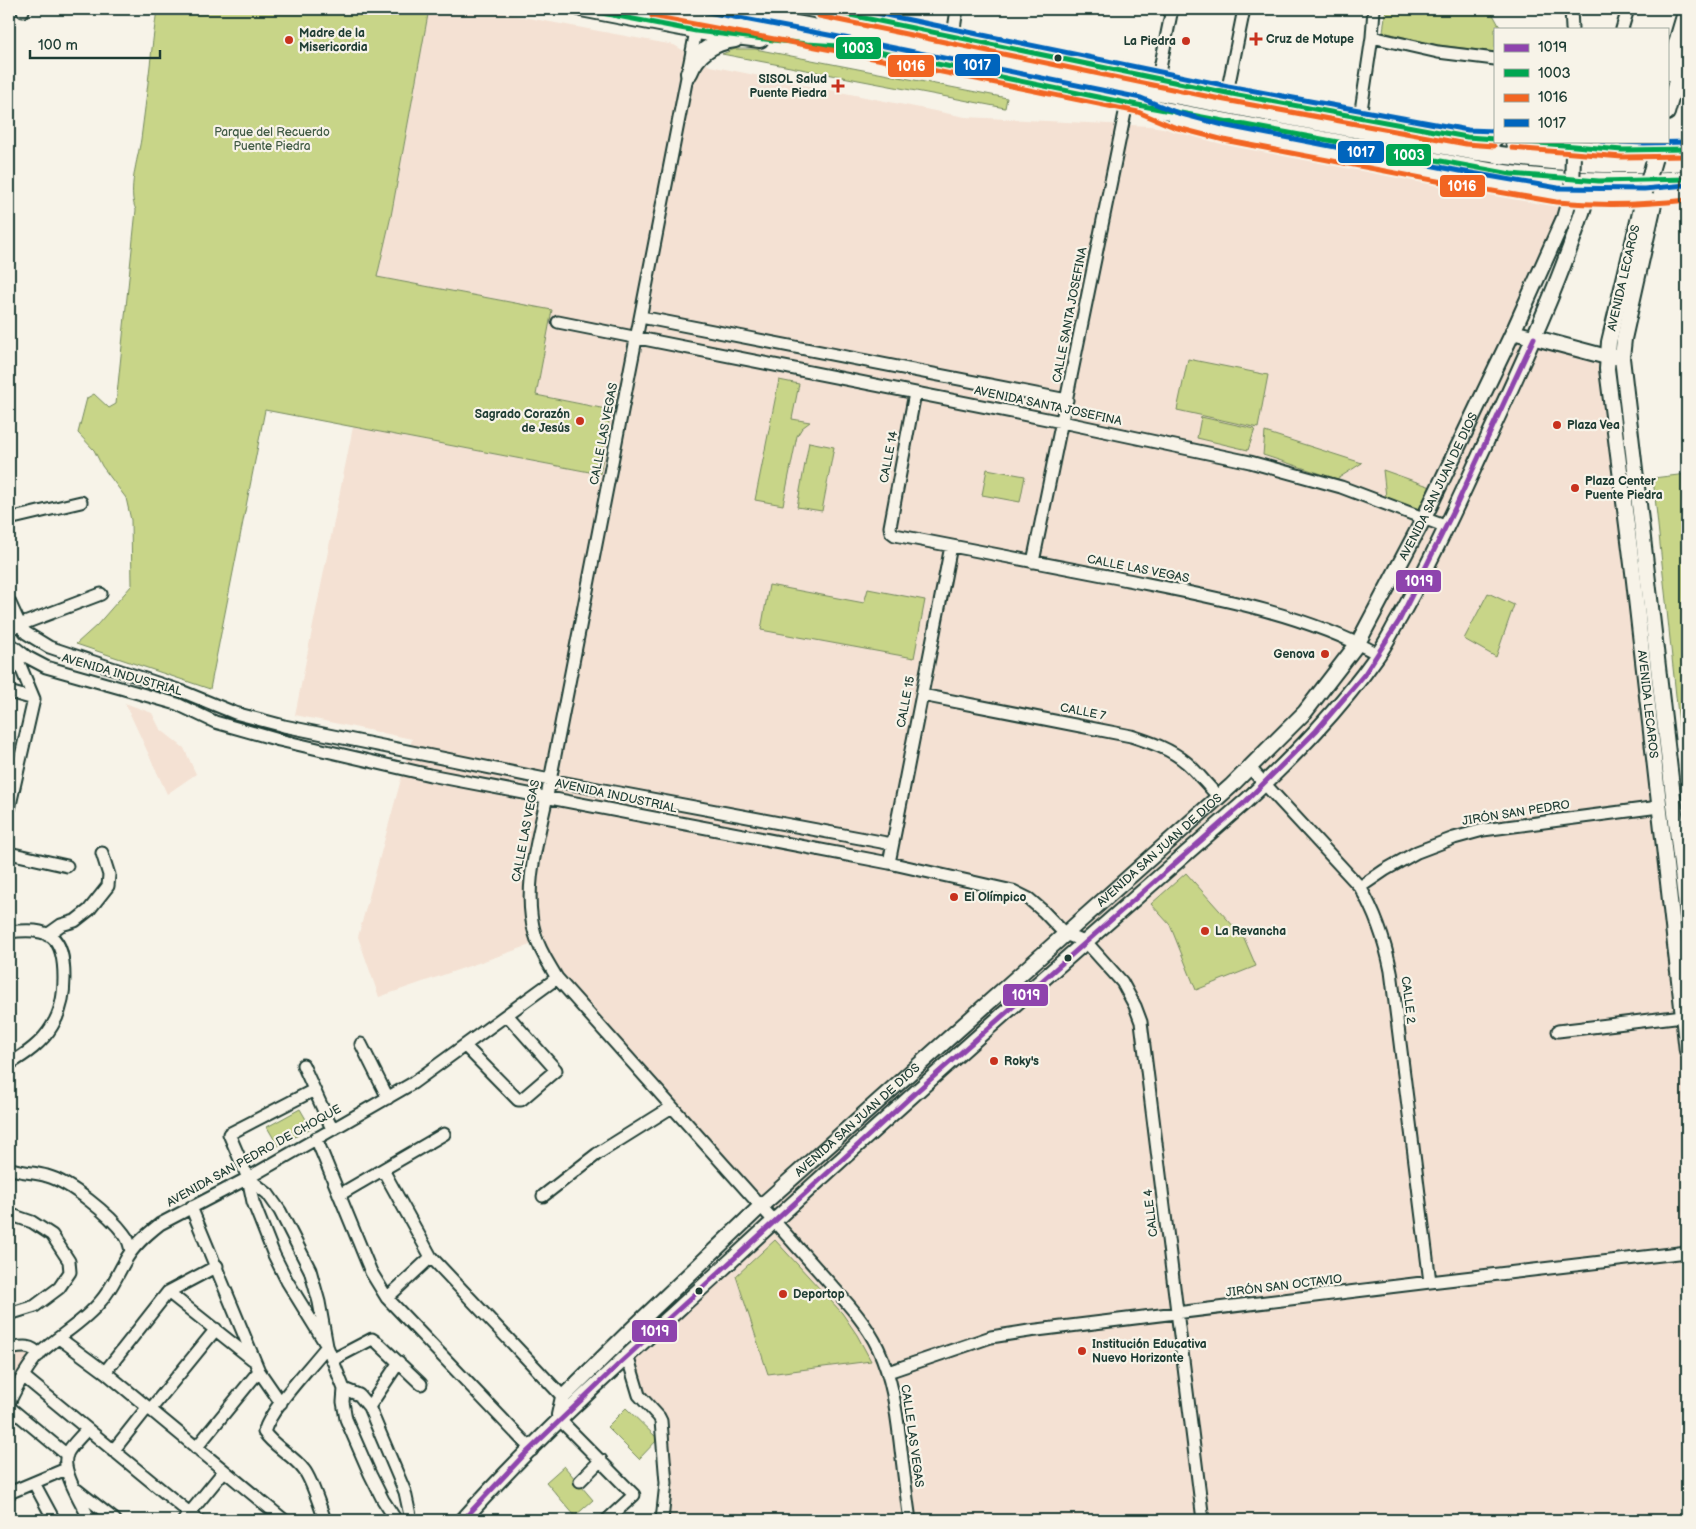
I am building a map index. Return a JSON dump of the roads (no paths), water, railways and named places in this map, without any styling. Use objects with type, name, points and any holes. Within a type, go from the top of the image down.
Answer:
[{"type":"highway","points":[[653,9],[854,47],[1133,104],[1511,174],[1556,179],[1603,181],[1687,179]]},
{"type":"highway","points":[[717,9],[1471,151],[1531,159],[1595,164],[1622,165],[1687,162]]},
{"type":"highway","points":[[740,13],[780,9]]},
{"type":"highway","points":[[696,31],[748,38],[854,47]]},
{"type":"highway","points":[[688,73],[696,59],[711,46],[731,40],[748,38]]},
{"type":"highway","points":[[1133,104],[1176,120]]},
{"type":"main road","points":[[581,9],[696,31]]},
{"type":"main road","points":[[821,9],[1227,93],[1467,136],[1494,139]]},
{"type":"main road","points":[[1668,107],[1686,9]]},
{"type":"main road","points":[[1674,69],[1687,42]]},
{"type":"main road","points":[[1176,120],[1225,133],[1459,178],[1587,196],[1687,192]]},
{"type":"main road","points":[[1521,142],[1572,148],[1644,145],[1657,150],[1687,148]]},
{"type":"main road","name":"AVENIDA SAN JUAN DE DIOS","points":[[563,1397],[762,1206],[1219,797],[1305,712],[1358,643],[1424,518],[1513,332],[1564,218],[1571,193],[1572,148]]},
{"type":"main road","name":"AVENIDA LECAROS","points":[[1657,150],[1622,358],[1684,865],[1687,916]]},
{"type":"main road","name":"AVENIDA LECAROS","points":[[1648,195],[1619,295],[1607,357],[1607,369],[1632,562],[1687,1051]]},
{"type":"main road","name":"AVENIDA SAN JUAN DE DIOS","points":[[463,1520],[627,1355],[774,1220],[1265,784],[1344,700],[1378,654],[1412,596],[1447,527],[1534,338],[1556,285],[1587,196]]},
{"type":"main road","points":[[1513,332],[1607,357],[1622,358]]},
{"type":"main road","points":[[1231,786],[1246,801]]},
{"type":"main road","points":[[1665,856],[1684,865]]},
{"type":"main road","points":[[1667,877],[1686,887]]},
{"type":"main road","points":[[561,1421],[559,1414],[563,1397]]},
{"type":"street","points":[[953,36],[957,9]]},
{"type":"street","points":[[1158,78],[1172,9]]},
{"type":"street","points":[[1227,93],[1244,9]]},
{"type":"street","points":[[1360,116],[1372,37],[1374,9]]},
{"type":"street","points":[[1570,9],[1572,28]]},
{"type":"street","points":[[1622,28],[1628,9]]},
{"type":"street","name":"CALLE LAS VEGAS","points":[[696,31],[546,796],[528,893],[530,913],[534,934],[542,954],[558,978],[852,1308],[877,1346],[888,1372],[894,1395],[910,1520]]},
{"type":"street","points":[[1372,37],[1438,52],[1494,59]]},
{"type":"street","name":"CALLE SANTA JOSEFINA","points":[[1034,562],[1062,422],[1133,104]]},
{"type":"street","name":"AVENIDA SANTA JOSEFINA","points":[[640,317],[1067,400]]},
{"type":"street","name":"AVENIDA SANTA JOSEFINA","points":[[558,322],[1062,422],[1250,462],[1341,487],[1447,527]]},
{"type":"street","name":"CALLE 14","points":[[890,527],[915,393]]},
{"type":"street","points":[[9,519],[81,502]]},
{"type":"street","name":"CALLE LAS VEGAS","points":[[890,527],[891,532],[895,535],[1179,590],[1290,617],[1358,643],[1378,654]]},
{"type":"street","name":"CALLE 15","points":[[889,863],[952,546]]},
{"type":"street","points":[[14,627],[100,594]]},
{"type":"street","points":[[9,601],[14,627]]},
{"type":"street","points":[[14,627],[49,647],[181,691],[235,714],[294,728],[550,780],[892,844]]},
{"type":"street","points":[[9,809],[13,773],[34,699],[10,642]]},
{"type":"street","name":"AVENIDA INDUSTRIAL","points":[[10,642],[27,657],[46,667],[177,704],[215,722],[270,738],[430,775],[889,863],[1013,890],[1029,899],[1065,934]]},
{"type":"street","points":[[9,692],[34,699]]},
{"type":"street","name":"CALLE 7","points":[[922,695],[1146,740],[1186,762],[1219,797]]},
{"type":"street","name":"CALLE 2","points":[[1250,768],[1360,888],[1382,935],[1391,972],[1430,1282]]},
{"type":"street","name":"JIRÓN SAN PEDRO","points":[[1360,888],[1385,870],[1417,852],[1468,834],[1483,830],[1660,807]]},
{"type":"street","points":[[9,853],[67,866]]},
{"type":"street","points":[[47,935],[60,925],[74,921],[89,910],[108,886],[108,870],[102,853]]},
{"type":"street","points":[[9,932],[40,931],[47,935],[61,949],[64,960],[64,991],[60,1008],[52,1026],[40,1042],[9,1064]]},
{"type":"street","name":"CALLE 4","points":[[1065,934],[1087,943],[1122,982],[1132,999],[1141,1022],[1203,1520]]},
{"type":"street","name":"AVENIDA SAN PEDRO DE CHOQUE","points":[[9,1403],[23,1376],[39,1355],[88,1316],[99,1304],[109,1292],[131,1252],[149,1232],[160,1224],[248,1178],[413,1084],[558,978]]},
{"type":"street","points":[[465,1046],[518,1100],[521,1100],[556,1070],[508,1016]]},
{"type":"street","points":[[1558,1032],[1683,1016]]},
{"type":"street","points":[[361,1044],[388,1098]]},
{"type":"street","points":[[303,1065],[332,1129]]},
{"type":"street","points":[[314,1090],[229,1134],[248,1178],[253,1202],[274,1255],[296,1296],[327,1346]]},
{"type":"street","points":[[543,1196],[592,1158],[672,1107]]},
{"type":"street","points":[[339,1195],[444,1134]]},
{"type":"street","points":[[316,1138],[371,1272],[387,1298],[532,1450]]},
{"type":"street","points":[[9,1168],[47,1176],[63,1182],[78,1191],[124,1233],[130,1242],[131,1252]]},
{"type":"street","points":[[383,1170],[430,1258],[563,1397]]},
{"type":"street","points":[[248,1178],[268,1194],[280,1211],[310,1270],[319,1302],[327,1346],[344,1389],[343,1402],[346,1419],[370,1474],[396,1520]]},
{"type":"street","points":[[191,1207],[257,1366],[281,1403]]},
{"type":"street","points":[[9,1314],[35,1306],[59,1288],[70,1272],[69,1261],[52,1235],[32,1222],[10,1216]]},
{"type":"street","name":"JIRÓN SAN OCTAVIO","points":[[888,1372],[1007,1334],[1687,1252]]},
{"type":"street","points":[[387,1298],[430,1258]]},
{"type":"street","points":[[105,1372],[168,1292],[217,1266]]},
{"type":"street","points":[[168,1292],[216,1329],[257,1366]]},
{"type":"street","points":[[113,1451],[216,1329]]},
{"type":"street","points":[[59,1338],[105,1372],[281,1520]]},
{"type":"street","points":[[332,1360],[372,1339],[421,1384]]},
{"type":"street","points":[[9,1349],[28,1346],[35,1349],[39,1355]]},
{"type":"street","points":[[325,1520],[305,1471],[294,1459],[268,1438],[264,1432],[281,1403],[327,1346]]},
{"type":"street","points":[[627,1355],[639,1396],[661,1421],[666,1484],[662,1520]]},
{"type":"street","points":[[369,1407],[399,1362]]},
{"type":"street","points":[[196,1448],[257,1366]]},
{"type":"street","points":[[23,1376],[190,1518],[224,1471]]},
{"type":"street","points":[[344,1389],[359,1395],[369,1407],[405,1492],[411,1520]]},
{"type":"street","points":[[9,1407],[66,1455]]},
{"type":"street","points":[[561,1421],[634,1495],[607,1520]]},
{"type":"street","points":[[87,1429],[66,1455],[64,1464],[90,1520]]},
{"type":"street","points":[[580,1481],[601,1460]]},
{"type":"street","points":[[9,1493],[66,1469]]},
{"type":"street","points":[[34,1482],[54,1520]]},
{"type":"street","points":[[74,1487],[115,1520]]},
{"type":"place","name":"Cruz de Motupe","points":[[1256,39]]},
{"type":"place","name":"Madre de la Misericordia","points":[[289,40]]},
{"type":"place","name":"La Piedra","points":[[1186,41]]},
{"type":"place","name":"SISOL Salud Puente Piedra","points":[[838,86]]},
{"type":"place","name":"Sagrado Corazón de Jesús","points":[[580,421]]},
{"type":"place","name":"Plaza Vea","points":[[1557,425]]},
{"type":"place","name":"Plaza Center Puente Piedra","points":[[1575,488]]},
{"type":"place","name":"Genova","points":[[1325,654]]},
{"type":"place","name":"El Olímpico","points":[[954,897]]},
{"type":"place","name":"La Revancha","points":[[1205,931]]},
{"type":"place","name":"Roky's","points":[[994,1061]]},
{"type":"place","name":"Deportop","points":[[783,1294]]},
{"type":"place","name":"Institución Educativa Nuevo Horizonte","points":[[1082,1351]]},
{"type":"park label","name":"Parque del Recuerdo Puente Piedra","points":[[272,139]]}]
